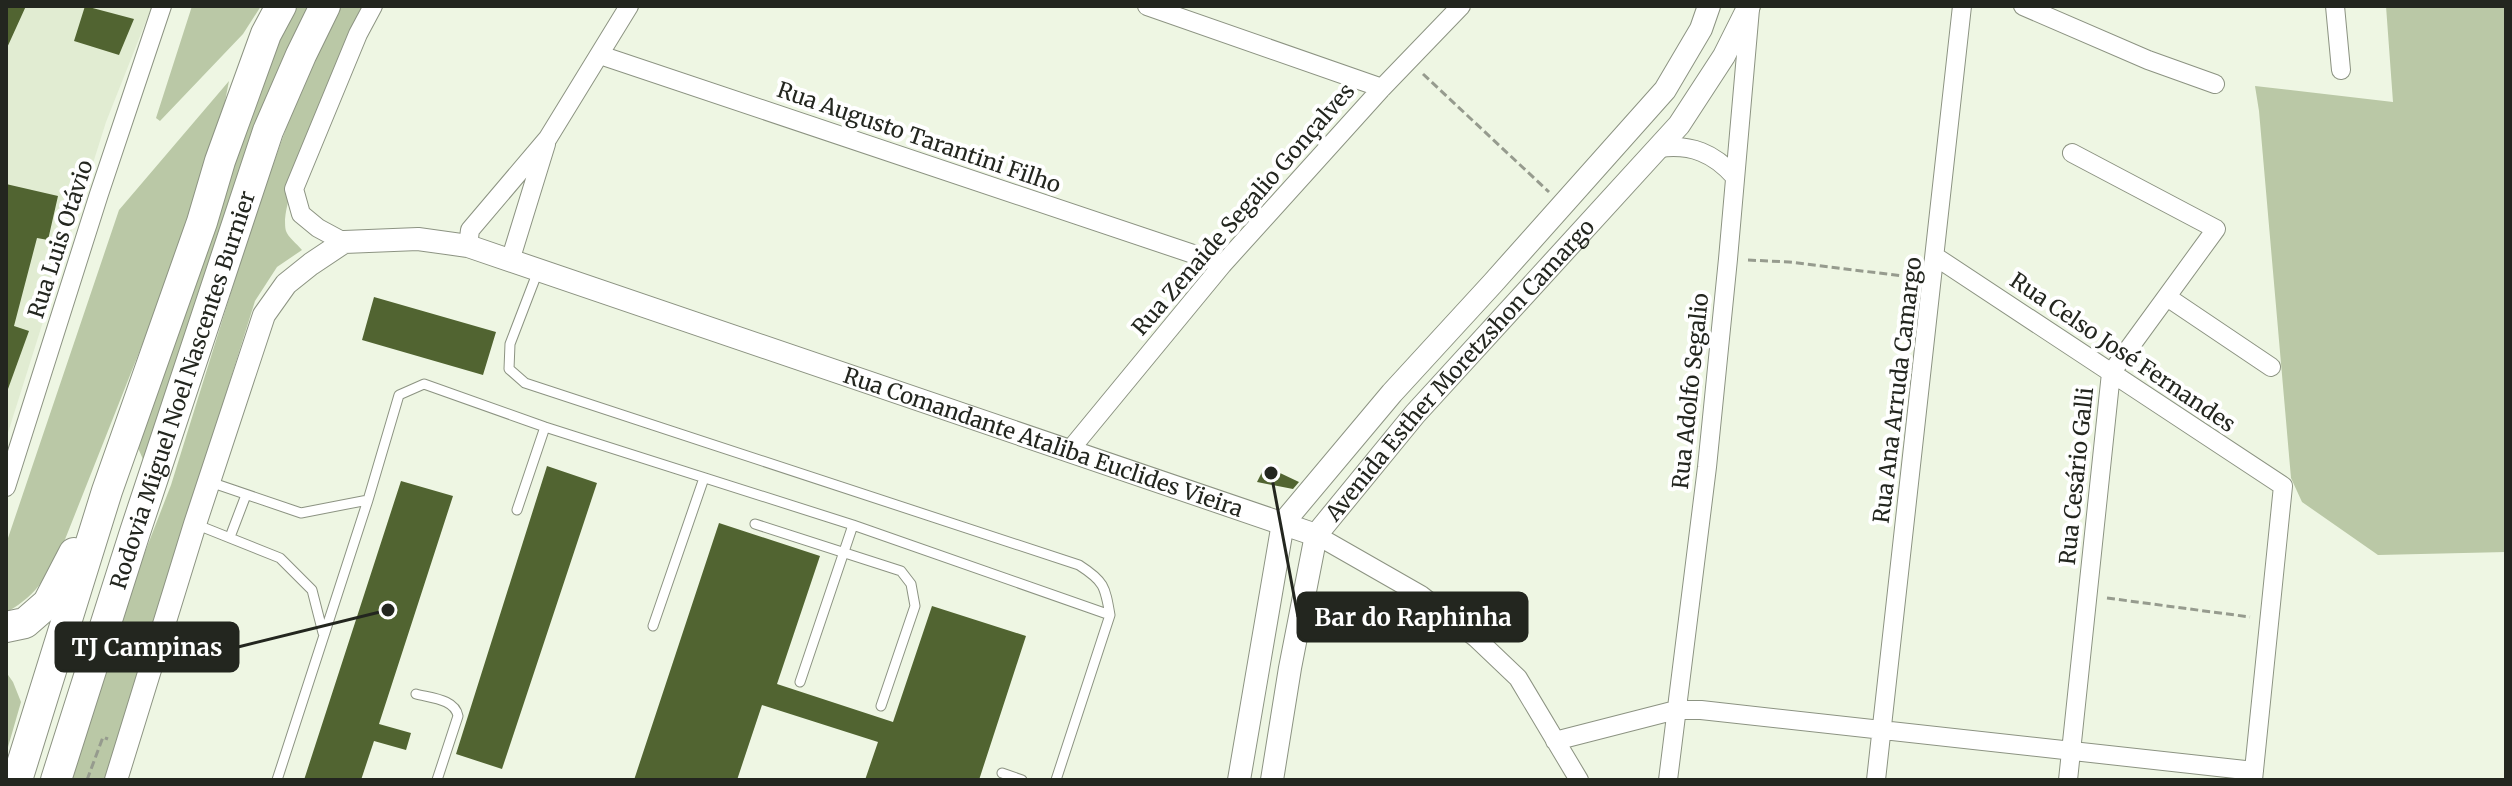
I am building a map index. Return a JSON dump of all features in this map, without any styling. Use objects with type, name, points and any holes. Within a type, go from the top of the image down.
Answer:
[{"type":"highway","name":"Rodovia Miguel Noel Nascentes Burnier","points":[[17,780],[107,491],[202,222],[220,161],[266,34],[281,6]]},
{"type":"highway","name":"Rodovia Miguel Noel Nascentes Burnier","points":[[56,780],[268,131],[325,6]]},
{"type":"highway","points":[[6,627],[25,623],[48,603],[107,491]]},
{"type":"street","name":"Rua Luis Otávio","points":[[6,487],[162,6]]},
{"type":"street","points":[[116,780],[264,315],[286,284],[344,242],[318,228],[301,214],[294,189],[358,34],[373,6]]},
{"type":"street","points":[[468,246],[470,230],[548,138],[629,6]]},
{"type":"street","points":[[1147,6],[1382,88]]},
{"type":"street","name":"Rua Zenaide Segalio Gonçalves","points":[[1069,451],[1223,264],[1382,88],[1461,6]]},
{"type":"street","name":"Avenida Esther Moretzshon Camargo","points":[[1283,523],[1392,393],[1665,90],[1701,29],[1709,6]]},
{"type":"street","name":"Avenida Esther Moretzshon Camargo","points":[[1272,780],[1316,535],[1415,414],[1660,148],[1700,95],[1749,6]]},
{"type":"street","name":"Rua Adolfo Segalio","points":[[1668,780],[1707,467],[1749,6]]},
{"type":"street","name":"Rua Ana Arruda Camargo","points":[[1876,780],[1962,6]]},
{"type":"street","points":[[2023,6],[2148,60],[2215,84]]},
{"type":"street","points":[[2335,6],[2341,70]]},
{"type":"street","name":"Rua Augusto Tarantini Filho","points":[[600,55],[1223,264]]},
{"type":"street","points":[[510,261],[548,138]]},
{"type":"street","points":[[1660,148],[1691,147],[1706,152],[1735,177]]},
{"type":"street","name":"Rua Cesário Galli","points":[[2068,780],[2111,373],[2216,229],[2072,153]]},
{"type":"street","name":"Rua Comandante Ataliba Euclides Vieira","points":[[344,242],[418,239],[468,246],[1316,535],[1421,595],[1476,638],[1518,678],[1579,780]]},
{"type":"street","name":"Rua Celso José Fernandes","points":[[1936,257],[2283,486],[2269,619]]},
{"type":"street","points":[[2167,297],[2271,367]]},
{"type":"street","points":[[1239,780],[1283,523]]},
{"type":"street","points":[[1555,741],[1676,710],[1701,710],[2071,751],[2254,775],[2269,619]]},
{"type":"lane","points":[[538,271],[510,344],[509,369],[525,383],[1079,565],[1098,577],[1106,594],[1110,615],[1056,780]]},
{"type":"lane","points":[[277,780],[399,395],[424,384],[545,427],[853,525],[1110,615]]},
{"type":"lane","points":[[517,510],[545,427]]},
{"type":"lane","points":[[653,626],[704,478]]},
{"type":"lane","points":[[209,482],[301,513],[368,500]]},
{"type":"lane","points":[[230,537],[246,495]]},
{"type":"lane","points":[[195,524],[280,558],[312,590],[323,634]]},
{"type":"lane","points":[[755,524],[901,571],[911,584],[915,606],[881,706]]},
{"type":"lane","points":[[800,682],[853,525]]},
{"type":"lane","points":[[416,694],[451,704],[457,709],[458,716],[437,780]]},
{"type":"lane","points":[[1002,773],[1022,780]]},
{"type":"path","points":[[1421,73],[1563,205]]},
{"type":"path","points":[[1728,259],[1789,262],[1933,280]]},
{"type":"path","points":[[2087,595],[2269,619]]},
{"type":"path","points":[[87,780],[99,746]]},
{"type":"shaded area","points":[[6,6],[152,6],[106,122],[6,439]]},
{"type":"shaded area","points":[[192,6],[261,6],[243,34],[160,121],[156,118]]},
{"type":"shaded area","points":[[292,6],[315,6],[146,466],[138,448],[185,299]]},
{"type":"shaded area","points":[[338,6],[366,6],[316,121],[292,188],[286,231],[302,250],[277,267],[255,301],[105,780],[70,780],[123,609],[171,485],[256,212],[306,73]]},
{"type":"shaded area","points":[[2386,6],[2506,6],[2506,552],[2378,555],[2302,502],[2291,478],[2255,86],[2393,102]]},
{"type":"shaded area","points":[[229,81],[220,127],[161,297],[64,542],[35,590],[7,612],[6,544],[119,210]]},
{"type":"shaded area","points":[[6,672],[21,702],[6,754]]},
{"type":"building","points":[[6,6],[26,6],[6,50]]},
{"type":"building","points":[[85,6],[134,19],[119,55],[74,41]]},
{"type":"building","points":[[6,184],[58,196],[48,240],[37,238],[14,326],[29,331],[8,389],[6,389]]},
{"type":"building","points":[[374,297],[496,332],[483,375],[362,340]]},
{"type":"building","points":[[547,466],[597,483],[502,769],[456,754]]},
{"type":"building","points":[[1265,466],[1299,482],[1293,489],[1257,482]]},
{"type":"building","points":[[401,481],[453,496],[379,724],[411,733],[406,750],[374,741],[361,780],[304,780]]},
{"type":"building","points":[[719,523],[820,556],[777,684],[893,722],[932,606],[1026,636],[979,780],[865,780],[878,742],[762,705],[737,780],[634,780]]},
{"type":"place","name":"Bar do Raphinha","points":[[1271,473]]},
{"type":"place","name":"TJ Campinas","points":[[388,610]]}]
